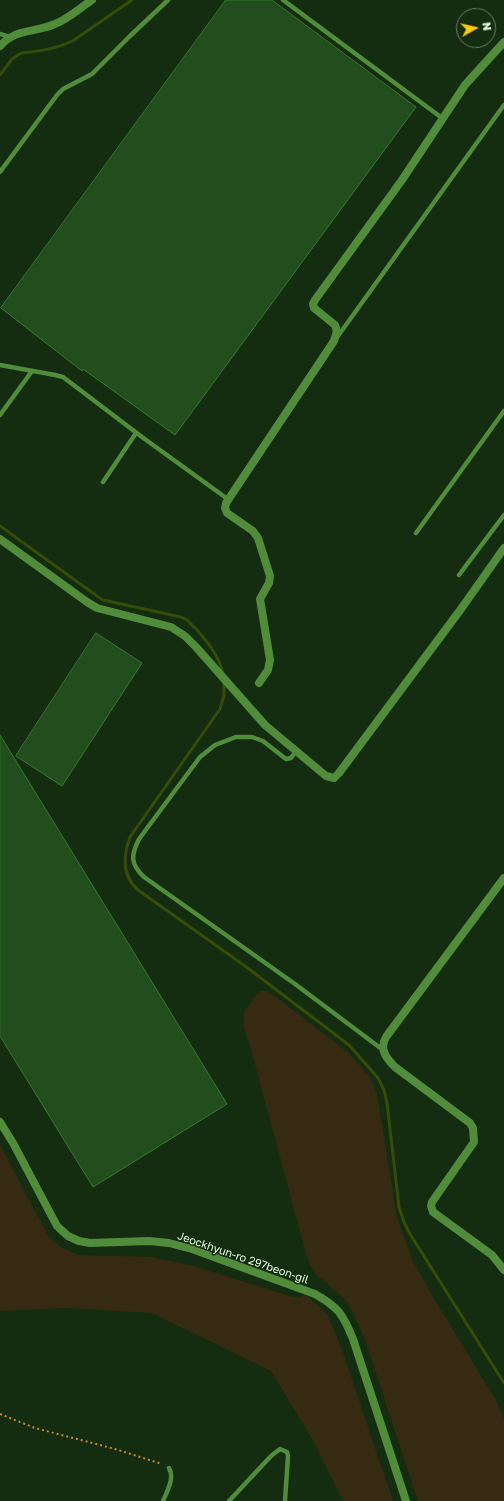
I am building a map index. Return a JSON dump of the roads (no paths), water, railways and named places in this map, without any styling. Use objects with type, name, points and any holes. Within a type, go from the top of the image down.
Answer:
[{"type":"street","points":[[0,46],[16,34],[61,22],[92,0]]},
{"type":"street","points":[[259,683],[268,670],[270,660],[260,599],[269,583],[270,571],[258,538],[253,531],[227,513],[225,508],[334,341],[337,333],[335,325],[317,311],[313,304],[402,180],[464,85],[504,42]]},
{"type":"street","points":[[0,539],[97,608],[179,630],[209,661],[261,721],[326,776],[334,778],[457,615],[504,548]]},
{"type":"street","points":[[504,878],[383,1042],[383,1050],[387,1059],[470,1123],[474,1136],[474,1142],[468,1153],[432,1202],[431,1206],[433,1212],[492,1255],[504,1270]]},
{"type":"street","name":"Jeockhyun-ro 297beon-gil","points":[[0,1122],[13,1143],[57,1226],[68,1236],[79,1241],[90,1243],[150,1241],[169,1243],[192,1249],[315,1294],[327,1301],[339,1311],[346,1321],[353,1339],[406,1501]]},
{"type":"lane","points":[[0,172],[57,95],[63,89],[92,74],[168,0]]},
{"type":"lane","points":[[283,0],[442,118]]},
{"type":"lane","points":[[0,34],[10,37]]},
{"type":"lane","points":[[334,341],[504,105]]},
{"type":"lane","points":[[0,365],[63,377],[136,433],[229,500]]},
{"type":"lane","points":[[0,415],[32,371]]},
{"type":"lane","points":[[416,533],[504,411]]},
{"type":"lane","points":[[103,482],[136,433]]},
{"type":"lane","points":[[459,575],[504,515]]},
{"type":"lane","points":[[296,751],[291,758],[286,759],[263,741],[243,736],[227,740],[207,751],[194,765],[140,839],[135,847],[132,858],[134,866],[144,878],[295,984],[383,1050]]},
{"type":"lane","points":[[229,1501],[271,1456],[280,1449],[287,1452],[288,1456],[285,1501]]},
{"type":"lane","points":[[163,1501],[171,1481],[169,1468]]},
{"type":"waterway","points":[[0,75],[12,59],[21,53],[48,49],[68,43],[132,0]]},
{"type":"waterway","points":[[0,526],[103,600],[181,617],[187,620],[204,638],[214,652],[223,675]]},
{"type":"waterway","points":[[224,682],[224,695],[220,709],[130,837],[125,858],[125,865],[129,878],[138,890],[245,966],[349,1045],[378,1078],[384,1090],[387,1103],[399,1207],[404,1222],[410,1234],[504,1383]]}]
